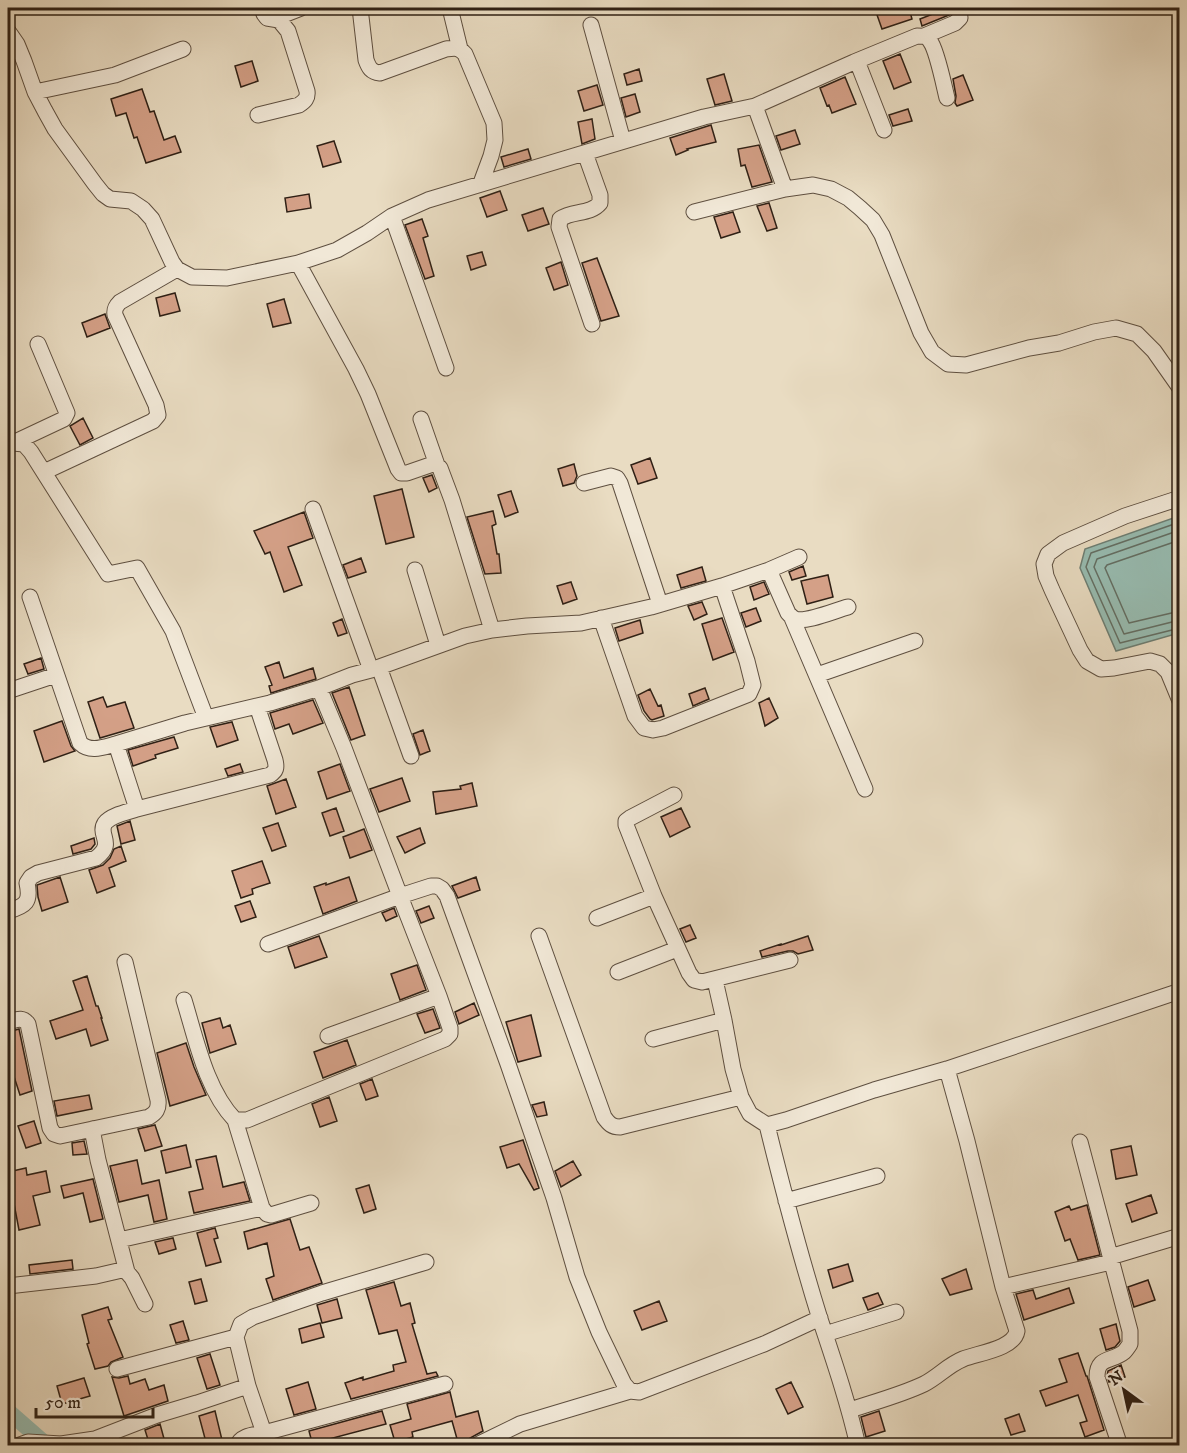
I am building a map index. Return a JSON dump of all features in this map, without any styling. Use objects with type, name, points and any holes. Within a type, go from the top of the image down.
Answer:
[{"type":"street","points":[[258,115],[299,105],[308,97],[288,31],[279,20],[267,18],[262,8]]},
{"type":"street","points":[[273,19],[301,8]]},
{"type":"street","points":[[360,8],[366,60],[369,68],[374,72],[380,73],[446,49],[460,49]]},
{"type":"street","points":[[450,8],[460,49],[465,54],[494,123],[495,140],[481,183]]},
{"type":"street","points":[[8,31],[24,61],[35,92],[55,129],[103,194],[110,199],[131,201],[148,214],[177,269],[192,277],[227,278],[298,263],[337,250],[392,216],[428,200],[704,117],[755,106],[917,36],[924,36],[955,23],[960,18],[959,8]]},
{"type":"street","points":[[591,25],[623,141]]},
{"type":"street","points":[[924,36],[930,40],[934,48],[947,98]]},
{"type":"street","points":[[35,92],[115,75],[183,49]]},
{"type":"street","points":[[857,61],[884,130]]},
{"type":"street","points":[[755,106],[785,189]]},
{"type":"street","points":[[585,153],[600,195],[600,203],[596,208],[566,215],[560,219],[559,227],[592,324]]},
{"type":"street","points":[[694,212],[785,189],[813,185],[831,189],[848,198],[873,220],[882,235],[921,333],[932,352],[948,364],[966,365],[1116,328],[1137,334],[1154,351],[1179,388]]},
{"type":"street","points":[[392,216],[446,368]]},
{"type":"street","points":[[298,263],[356,369],[398,469],[401,473],[407,474],[427,466],[437,465]]},
{"type":"street","points":[[44,472],[153,421],[158,415],[156,405],[115,310],[120,302],[177,269]]},
{"type":"street","points":[[10,444],[64,419],[68,412],[38,344]]},
{"type":"street","points":[[421,419],[452,500],[492,630]]},
{"type":"street","points":[[10,444],[24,444],[31,452],[108,574],[137,568],[173,631],[206,718]]},
{"type":"street","points":[[584,483],[611,476],[620,483],[660,604]]},
{"type":"street","points":[[1179,498],[1125,516],[1063,543],[1048,554],[1044,564],[1052,590],[1087,661],[1101,669],[1150,661],[1160,664],[1168,672],[1179,701]]},
{"type":"street","points":[[313,509],[411,756]]},
{"type":"street","points":[[30,597],[80,743],[85,748],[92,749],[319,688],[465,636],[492,630],[581,623],[722,586],[799,557]]},
{"type":"street","points":[[415,570],[438,645]]},
{"type":"street","points":[[769,570],[817,675],[865,789]]},
{"type":"street","points":[[601,618],[635,716],[644,728],[663,729],[740,698],[748,694],[753,685],[722,586]]},
{"type":"street","points":[[792,618],[806,619],[848,607]]},
{"type":"street","points":[[817,675],[915,641]]},
{"type":"street","points":[[8,692],[56,675]]},
{"type":"street","points":[[236,1120],[248,1120],[445,1039],[450,1034],[440,996],[319,688]]},
{"type":"street","points":[[8,911],[25,904],[30,896],[27,883],[31,877],[38,873],[96,858],[103,853],[106,846],[103,828],[105,822],[112,818],[136,809],[270,776],[275,772],[277,767],[257,706]]},
{"type":"street","points":[[116,744],[136,809]]},
{"type":"street","points":[[674,795],[626,821],[627,830],[654,896],[689,973],[694,980],[702,982],[790,960]]},
{"type":"street","points":[[268,944],[431,886],[442,889],[447,896],[512,1076],[554,1198],[577,1276],[599,1332],[624,1384],[630,1391]]},
{"type":"street","points":[[597,918],[654,896]]},
{"type":"street","points":[[540,936],[608,1124],[620,1127],[741,1097]]},
{"type":"street","points":[[618,972],[677,949]]},
{"type":"street","points":[[8,1022],[21,1018],[28,1024],[54,1134],[60,1136],[148,1118],[159,1106],[125,962]]},
{"type":"street","points":[[715,980],[741,1097],[750,1114],[767,1125],[786,1202],[850,1410],[858,1446]]},
{"type":"street","points":[[767,1125],[947,1069],[1179,991]]},
{"type":"street","points":[[328,1036],[440,996]]},
{"type":"street","points":[[184,1000],[206,1068],[218,1096],[226,1111],[236,1120],[262,1209],[271,1215],[311,1203]]},
{"type":"street","points":[[653,1039],[724,1020]]},
{"type":"street","points":[[850,1410],[926,1384],[957,1362],[1011,1342],[1016,1337],[1017,1331],[1002,1287],[947,1069]]},
{"type":"street","points":[[92,1129],[127,1272],[146,1304]]},
{"type":"street","points":[[1080,1142],[1130,1331],[1130,1344],[1123,1353],[1102,1362],[1097,1369],[1097,1377],[1120,1446]]},
{"type":"street","points":[[786,1202],[878,1176]]},
{"type":"street","points":[[119,1240],[262,1209]]},
{"type":"street","points":[[1002,1287],[1111,1259],[1179,1236]]},
{"type":"street","points":[[264,1433],[248,1386],[236,1336],[241,1324],[253,1317],[351,1284],[426,1262]]},
{"type":"street","points":[[8,1286],[96,1276],[122,1270],[127,1272]]},
{"type":"street","points":[[825,1334],[896,1312]]},
{"type":"street","points":[[475,1446],[520,1424],[630,1391],[639,1392],[764,1344],[820,1318]]},
{"type":"street","points":[[117,1369],[236,1336]]},
{"type":"street","points":[[237,1446],[239,1440],[245,1437],[445,1384]]},
{"type":"street","points":[[29,1444],[62,1444],[95,1439],[157,1414],[248,1386]]},
{"type":"water","points":[[1179,516],[1179,633],[1116,651],[1080,568],[1085,549]]},
{"type":"building","points":[[890,8],[909,8],[912,19],[882,29],[876,12]]},
{"type":"building","points":[[948,8],[949,15],[922,26],[920,19]]},
{"type":"building","points":[[900,54],[911,82],[894,89],[883,61]]},
{"type":"building","points":[[252,61],[258,81],[241,87],[235,66]]},
{"type":"building","points":[[639,69],[642,81],[627,85],[624,74]]},
{"type":"building","points":[[724,74],[732,101],[715,105],[707,79]]},
{"type":"building","points":[[963,75],[973,100],[957,106],[953,79]]},
{"type":"building","points":[[845,77],[856,104],[832,113],[820,88]]},
{"type":"building","points":[[597,85],[603,105],[584,111],[578,91]]},
{"type":"building","points":[[142,89],[150,112],[154,111],[164,140],[175,136],[181,152],[146,163],[137,137],[134,138],[126,113],[116,116],[111,99]]},
{"type":"building","points":[[635,94],[640,112],[626,117],[621,98]]},
{"type":"building","points":[[908,109],[912,121],[893,126],[889,115]]},
{"type":"building","points":[[592,119],[595,139],[582,144],[578,122]]},
{"type":"building","points":[[711,125],[716,142],[687,149],[676,155],[670,138]]},
{"type":"building","points":[[795,130],[800,144],[781,150],[776,136]]},
{"type":"building","points":[[334,141],[341,162],[323,167],[317,146]]},
{"type":"building","points":[[759,145],[772,182],[752,187],[745,165],[741,166],[738,149]]},
{"type":"building","points":[[528,149],[531,159],[504,167],[501,157]]},
{"type":"building","points":[[500,191],[507,210],[487,217],[480,198]]},
{"type":"building","points":[[309,194],[311,208],[287,212],[285,198]]},
{"type":"building","points":[[769,203],[777,228],[767,231],[757,206]]},
{"type":"building","points":[[543,208],[549,224],[528,231],[522,215]]},
{"type":"building","points":[[733,212],[740,232],[721,238],[714,217]]},
{"type":"building","points":[[422,219],[428,236],[423,238],[434,276],[425,279],[405,225]]},
{"type":"building","points":[[482,252],[486,265],[471,270],[467,256]]},
{"type":"building","points":[[597,258],[619,316],[601,321],[582,263]]},
{"type":"building","points":[[561,262],[568,285],[554,290],[546,268]]},
{"type":"building","points":[[175,293],[180,311],[160,316],[156,298]]},
{"type":"building","points":[[284,299],[291,323],[273,327],[267,304]]},
{"type":"building","points":[[105,314],[110,328],[87,337],[82,323]]},
{"type":"building","points":[[83,418],[93,438],[80,445],[70,426]]},
{"type":"building","points":[[650,458],[657,478],[638,484],[631,465]]},
{"type":"building","points":[[574,464],[577,476],[574,483],[563,486],[558,469]]},
{"type":"building","points":[[432,475],[437,488],[429,492],[423,478]]},
{"type":"building","points":[[402,489],[414,537],[386,544],[374,496]]},
{"type":"building","points":[[511,491],[518,512],[505,517],[498,495]]},
{"type":"building","points":[[493,511],[496,524],[492,526],[501,573],[485,574],[467,517]]},
{"type":"building","points":[[304,512],[313,538],[288,547],[302,585],[284,592],[270,552],[265,554],[254,531]]},
{"type":"building","points":[[361,558],[366,572],[348,578],[343,565]]},
{"type":"building","points":[[803,566],[806,576],[792,580],[789,572]]},
{"type":"building","points":[[702,567],[706,581],[681,588],[677,575]]},
{"type":"building","points":[[828,575],[833,597],[807,604],[801,581]]},
{"type":"building","points":[[571,582],[577,599],[563,604],[557,586]]},
{"type":"building","points":[[764,582],[769,594],[754,600],[750,587]]},
{"type":"building","points":[[702,602],[707,614],[694,620],[688,606]]},
{"type":"building","points":[[756,608],[761,621],[746,627],[741,613]]},
{"type":"building","points":[[722,618],[734,652],[713,660],[702,624]]},
{"type":"building","points":[[342,619],[347,633],[338,636],[333,623]]},
{"type":"building","points":[[640,620],[643,633],[619,641],[615,628]]},
{"type":"building","points":[[41,658],[44,669],[28,674],[24,664]]},
{"type":"building","points":[[279,662],[284,678],[313,668],[316,679],[271,693],[269,686],[272,685],[265,667]]},
{"type":"building","points":[[349,687],[365,735],[351,740],[332,693]]},
{"type":"building","points":[[705,688],[709,699],[693,706],[689,694]]},
{"type":"building","points":[[650,689],[658,706],[661,705],[664,716],[652,720],[644,711],[638,695]]},
{"type":"building","points":[[103,697],[107,707],[125,702],[134,728],[100,738],[88,702]]},
{"type":"building","points":[[769,698],[778,718],[765,726],[759,703]]},
{"type":"building","points":[[313,700],[323,723],[293,734],[289,724],[275,729],[270,713]]},
{"type":"building","points":[[62,721],[75,751],[44,762],[34,731]]},
{"type":"building","points":[[232,722],[238,740],[217,747],[210,727]]},
{"type":"building","points":[[423,730],[430,751],[420,755],[413,734]]},
{"type":"building","points":[[174,737],[178,748],[155,755],[156,758],[133,766],[128,750]]},
{"type":"building","points":[[240,764],[243,772],[228,776],[225,769]]},
{"type":"building","points":[[340,764],[350,791],[327,799],[318,772]]},
{"type":"building","points":[[402,778],[410,801],[379,812],[370,789]]},
{"type":"building","points":[[286,779],[296,807],[276,814],[267,786]]},
{"type":"building","points":[[472,783],[477,806],[436,814],[433,792],[461,789],[460,786]]},
{"type":"building","points":[[336,808],[344,831],[330,836],[322,813]]},
{"type":"building","points":[[681,808],[690,827],[670,837],[661,817]]},
{"type":"building","points":[[130,821],[135,840],[121,844],[117,826]]},
{"type":"building","points":[[278,823],[286,846],[272,851],[263,828]]},
{"type":"building","points":[[420,828],[425,843],[405,853],[397,837]]},
{"type":"building","points":[[364,829],[372,850],[350,858],[343,837]]},
{"type":"building","points":[[94,838],[95,844],[91,849],[73,854],[71,846]]},
{"type":"building","points":[[121,846],[126,861],[109,868],[115,886],[97,893],[89,870],[103,865],[110,858],[114,849]]},
{"type":"building","points":[[262,861],[270,883],[252,889],[253,894],[241,898],[232,871]]},
{"type":"building","points":[[60,877],[68,902],[42,911],[37,885]]},
{"type":"building","points":[[349,877],[357,901],[323,914],[314,887]]},
{"type":"building","points":[[476,877],[480,890],[458,898],[452,886]]},
{"type":"building","points":[[250,901],[256,917],[241,922],[235,906]]},
{"type":"building","points":[[429,906],[434,918],[421,923],[416,911]]},
{"type":"building","points":[[394,908],[397,916],[386,921],[382,913]]},
{"type":"building","points":[[690,925],[696,938],[686,942],[680,929]]},
{"type":"building","points":[[319,936],[327,957],[295,968],[288,947]]},
{"type":"building","points":[[808,936],[813,950],[798,954],[788,951],[762,957],[760,951]]},
{"type":"building","points":[[417,965],[426,990],[400,1000],[391,974]]},
{"type":"building","points":[[87,976],[108,1040],[91,1046],[86,1029],[56,1039],[50,1021],[83,1010],[73,981]]},
{"type":"building","points":[[474,1003],[479,1015],[459,1024],[455,1012]]},
{"type":"building","points":[[433,1009],[440,1028],[425,1033],[417,1014]]},
{"type":"building","points":[[531,1015],[541,1056],[518,1062],[506,1022]]},
{"type":"building","points":[[220,1018],[223,1028],[230,1025],[236,1044],[210,1053],[202,1023]]},
{"type":"building","points":[[19,1029],[32,1091],[20,1095],[8,1058],[8,1032]]},
{"type":"building","points":[[347,1040],[356,1065],[323,1078],[314,1052]]},
{"type":"building","points":[[186,1043],[206,1095],[170,1106],[157,1053]]},
{"type":"building","points":[[372,1079],[378,1096],[366,1100],[360,1084]]},
{"type":"building","points":[[89,1095],[92,1109],[57,1116],[54,1101]]},
{"type":"building","points":[[329,1097],[337,1121],[320,1127],[312,1104]]},
{"type":"building","points":[[544,1102],[547,1115],[537,1117],[532,1105]]},
{"type":"building","points":[[34,1121],[41,1143],[26,1148],[18,1126]]},
{"type":"building","points":[[155,1125],[162,1146],[145,1151],[138,1129]]},
{"type":"building","points":[[523,1140],[539,1188],[534,1190],[519,1164],[507,1168],[500,1147]]},
{"type":"building","points":[[84,1141],[87,1154],[73,1155],[72,1143]]},
{"type":"building","points":[[186,1145],[191,1167],[166,1173],[161,1151]]},
{"type":"building","points":[[1131,1146],[1137,1175],[1116,1179],[1111,1150]]},
{"type":"building","points":[[216,1156],[223,1187],[244,1182],[250,1201],[194,1213],[189,1192],[203,1189],[196,1160]]},
{"type":"building","points":[[137,1160],[142,1184],[159,1180],[167,1219],[154,1222],[148,1195],[119,1202],[110,1166]]},
{"type":"building","points":[[573,1161],[581,1175],[561,1187],[555,1171]]},
{"type":"building","points":[[26,1168],[27,1175],[46,1171],[50,1192],[33,1196],[40,1225],[19,1230],[8,1172]]},
{"type":"building","points":[[93,1179],[103,1219],[90,1222],[83,1193],[64,1198],[61,1186]]},
{"type":"building","points":[[369,1185],[376,1209],[364,1213],[356,1189]]},
{"type":"building","points":[[1151,1195],[1157,1213],[1132,1222],[1126,1204]]},
{"type":"building","points":[[1087,1205],[1100,1255],[1078,1260],[1070,1239],[1065,1241],[1055,1212],[1069,1206],[1071,1210]]},
{"type":"building","points":[[290,1219],[300,1250],[309,1247],[322,1283],[273,1300],[266,1279],[274,1276],[267,1243],[248,1249],[244,1232]]},
{"type":"building","points":[[215,1228],[218,1238],[214,1239],[221,1262],[206,1266],[197,1233]]},
{"type":"building","points":[[173,1238],[176,1249],[159,1254],[155,1242]]},
{"type":"building","points":[[72,1260],[73,1269],[30,1274],[29,1265]]},
{"type":"building","points":[[848,1264],[853,1281],[833,1288],[828,1270]]},
{"type":"building","points":[[966,1269],[972,1289],[950,1295],[942,1279]]},
{"type":"building","points":[[201,1279],[207,1301],[195,1304],[189,1282]]},
{"type":"building","points":[[1148,1280],[1155,1300],[1134,1307],[1128,1287]]},
{"type":"building","points":[[394,1282],[401,1306],[410,1303],[415,1323],[412,1324],[427,1374],[436,1372],[438,1376],[351,1399],[345,1383],[394,1371],[393,1365],[406,1362],[397,1330],[379,1334],[366,1290]]},
{"type":"building","points":[[1069,1288],[1074,1303],[1024,1320],[1016,1294],[1033,1290],[1036,1299]]},
{"type":"building","points":[[878,1293],[883,1304],[868,1310],[863,1298]]},
{"type":"building","points":[[337,1299],[342,1318],[322,1323],[317,1305]]},
{"type":"building","points":[[659,1301],[667,1321],[642,1330],[634,1311]]},
{"type":"building","points":[[108,1307],[112,1319],[108,1320],[123,1357],[111,1362],[108,1366],[95,1369],[87,1344],[89,1343],[82,1315]]},
{"type":"building","points":[[183,1321],[189,1340],[176,1343],[170,1325]]},
{"type":"building","points":[[320,1323],[324,1337],[302,1343],[299,1329]]},
{"type":"building","points":[[1116,1324],[1120,1341],[1115,1347],[1106,1350],[1100,1329]]},
{"type":"building","points":[[1078,1353],[1104,1430],[1085,1437],[1080,1423],[1087,1421],[1078,1395],[1046,1406],[1040,1391],[1067,1382],[1059,1359]]},
{"type":"building","points":[[210,1354],[220,1385],[207,1389],[197,1358]]},
{"type":"building","points":[[1121,1365],[1125,1377],[1109,1382],[1108,1371]]},
{"type":"building","points":[[128,1376],[130,1384],[145,1379],[149,1390],[164,1385],[168,1401],[124,1416],[112,1377]]},
{"type":"building","points":[[84,1378],[90,1396],[62,1404],[57,1386]]},
{"type":"building","points":[[308,1382],[316,1409],[294,1415],[286,1389]]},
{"type":"building","points":[[791,1382],[803,1407],[788,1414],[776,1389]]},
{"type":"building","points":[[450,1392],[456,1417],[478,1411],[483,1431],[470,1438],[465,1446],[459,1446],[452,1421],[412,1432],[413,1437],[395,1442],[390,1425],[411,1419],[407,1404]]},
{"type":"building","points":[[215,1411],[223,1444],[207,1446],[199,1416]]},
{"type":"building","points":[[382,1411],[386,1424],[329,1439],[330,1446],[313,1446],[309,1431]]},
{"type":"building","points":[[879,1411],[885,1431],[866,1437],[861,1417]]},
{"type":"building","points":[[1019,1414],[1025,1431],[1011,1435],[1005,1419]]},
{"type":"building","points":[[160,1424],[166,1446],[150,1446],[145,1430]]},
{"type":"waterway","points":[[8,1411],[48,1446]]}]
